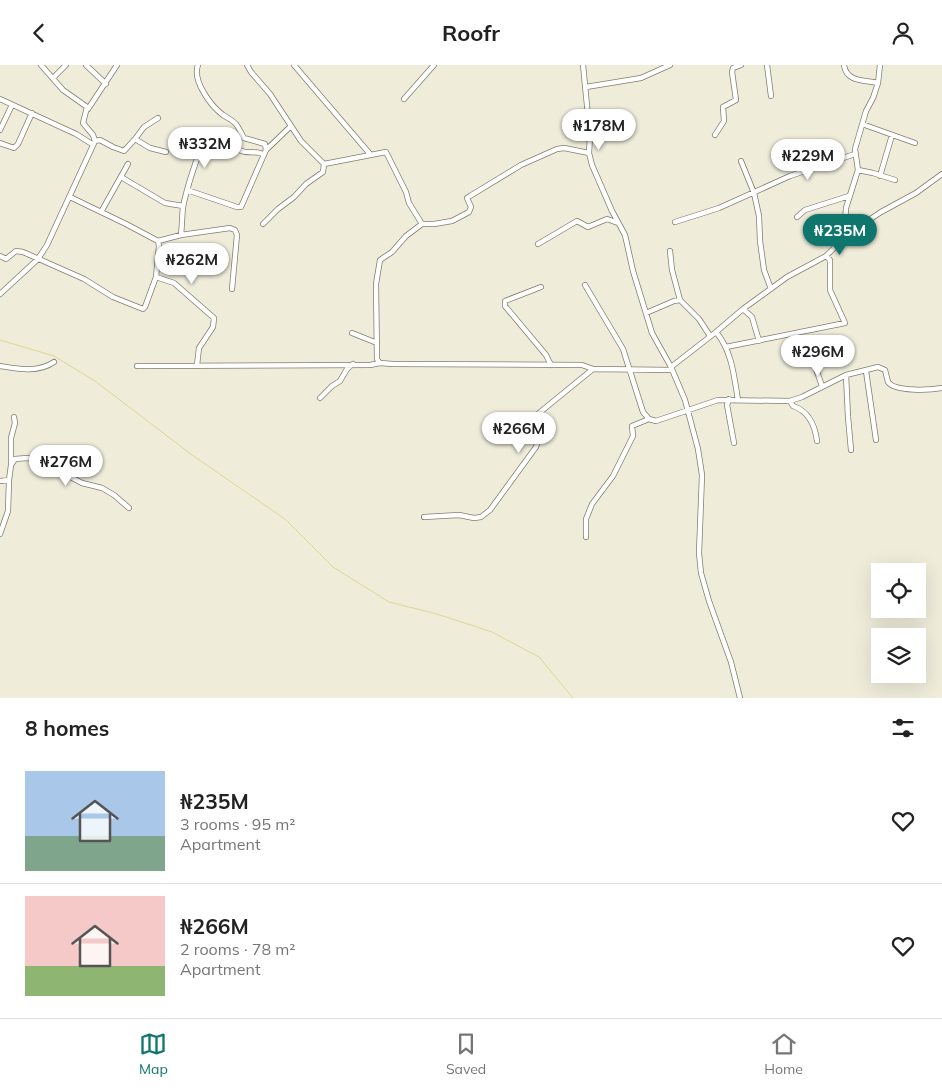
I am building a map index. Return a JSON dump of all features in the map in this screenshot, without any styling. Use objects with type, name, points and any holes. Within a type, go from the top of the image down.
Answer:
[{"type":"street","points":[[41,65],[63,90],[82,102],[88,109]]},
{"type":"street","points":[[53,78],[66,65]]},
{"type":"street","points":[[86,65],[106,84]]},
{"type":"street","points":[[76,133],[88,109],[117,65]]},
{"type":"street","points":[[198,65],[197,78],[205,94],[222,114],[236,124],[244,138],[265,144],[266,150]]},
{"type":"street","points":[[247,65],[270,94],[301,141],[324,164]]},
{"type":"street","points":[[294,65],[370,154]]},
{"type":"street","points":[[404,99],[434,65]]},
{"type":"street","points":[[583,65],[590,136],[589,153],[592,165],[625,235],[633,271],[652,333],[671,368],[688,411],[698,449],[701,468],[699,553],[701,573],[731,662],[740,698]]},
{"type":"street","points":[[586,87],[641,78],[670,65]]},
{"type":"street","points":[[715,135],[724,121],[723,107],[736,100],[732,72],[733,69],[741,65]]},
{"type":"street","points":[[767,65],[771,96]]},
{"type":"street","points":[[844,65],[847,75],[851,78],[878,83]]},
{"type":"street","points":[[845,236],[846,208],[858,170],[855,154],[856,143],[866,111],[878,83],[880,65]]},
{"type":"street","points":[[586,87],[616,81]]},
{"type":"street","points":[[0,99],[94,143]]},
{"type":"street","points":[[0,130],[12,105]]},
{"type":"street","points":[[0,143],[14,148],[32,113]]},
{"type":"street","points":[[94,143],[100,140],[124,151],[144,127],[158,118]]},
{"type":"street","points":[[0,294],[38,259],[47,245],[94,143],[94,135],[82,123]]},
{"type":"street","points":[[862,124],[914,143]]},
{"type":"street","points":[[187,190],[241,207],[266,150],[279,136],[291,127]]},
{"type":"street","points":[[880,176],[892,135]]},
{"type":"street","points":[[135,139],[150,148],[166,152]]},
{"type":"street","points":[[182,235],[183,206],[187,190],[201,149],[206,141],[210,139],[224,142],[243,152],[261,153],[264,155]]},
{"type":"street","points":[[380,363],[377,359],[376,284],[380,260],[392,252],[422,224],[452,221],[469,212],[471,207],[467,198],[470,195],[521,165],[557,149],[564,148],[589,153]]},
{"type":"street","points":[[324,164],[386,151],[422,224]]},
{"type":"street","points":[[675,222],[719,209],[790,176],[855,154]]},
{"type":"street","points":[[741,161],[754,193],[759,216],[764,270],[771,289]]},
{"type":"street","points":[[101,212],[128,164]]},
{"type":"street","points":[[263,224],[306,184],[323,172],[324,164]]},
{"type":"street","points":[[858,170],[894,180]]},
{"type":"street","points":[[137,366],[370,365],[380,363],[582,365],[593,369],[629,370],[671,368],[743,309],[795,272],[826,256],[845,236],[881,212],[924,188],[942,174]]},
{"type":"street","points":[[121,177],[165,203],[183,206]]},
{"type":"street","points":[[797,217],[806,210],[849,196]]},
{"type":"street","points":[[70,197],[158,241],[182,235],[230,228],[235,230],[237,235],[232,289]]},
{"type":"street","points":[[538,244],[577,221],[588,227],[607,219],[618,223]]},
{"type":"street","points":[[0,256],[6,259],[18,251],[84,279],[113,297],[140,309],[145,307],[156,277],[158,241]]},
{"type":"street","points":[[670,251],[672,270],[680,300],[699,319],[710,336]]},
{"type":"street","points":[[726,347],[845,323],[830,290],[830,260],[826,256]]},
{"type":"street","points":[[156,277],[174,283],[214,318],[213,327],[199,348],[197,365]]},
{"type":"street","points":[[584,285],[623,349],[643,412],[649,419],[656,421],[718,400],[790,401],[846,375],[882,367],[886,372],[888,384],[894,387],[942,388]]},
{"type":"street","points":[[541,287],[505,301],[505,305],[546,355],[551,365]]},
{"type":"street","points":[[646,313],[680,300]]},
{"type":"street","points":[[743,309],[752,317],[759,341]]},
{"type":"street","points":[[716,332],[726,347],[731,361],[738,400]]},
{"type":"street","points":[[352,333],[377,343]]},
{"type":"street","points":[[813,347],[814,363],[822,386]]},
{"type":"street","points":[[0,366],[28,370],[46,368],[54,362]]},
{"type":"street","points":[[320,398],[340,381],[346,369],[354,364]]},
{"type":"street","points":[[424,517],[459,515],[474,518],[481,517],[490,510],[536,447],[539,440],[536,419],[539,413],[593,369]]},
{"type":"street","points":[[866,371],[876,440]]},
{"type":"street","points":[[846,375],[851,450]]},
{"type":"street","points":[[729,399],[727,405],[734,443]]},
{"type":"street","points":[[790,401],[793,406],[800,408],[808,416],[815,430],[817,441]]},
{"type":"street","points":[[0,534],[8,511],[11,438],[15,423],[14,417]]},
{"type":"street","points":[[586,537],[586,519],[592,504],[613,476],[633,436],[632,426],[649,419]]},
{"type":"street","points":[[11,465],[15,459],[27,457],[38,461],[82,483],[102,487],[129,508]]},
{"type":"street","points":[[0,481],[9,481]]},
{"type":"waterway","points":[[0,340],[54,356],[95,381],[192,455],[285,519],[333,567],[389,602],[437,614],[492,632],[539,657],[573,698]]}]
